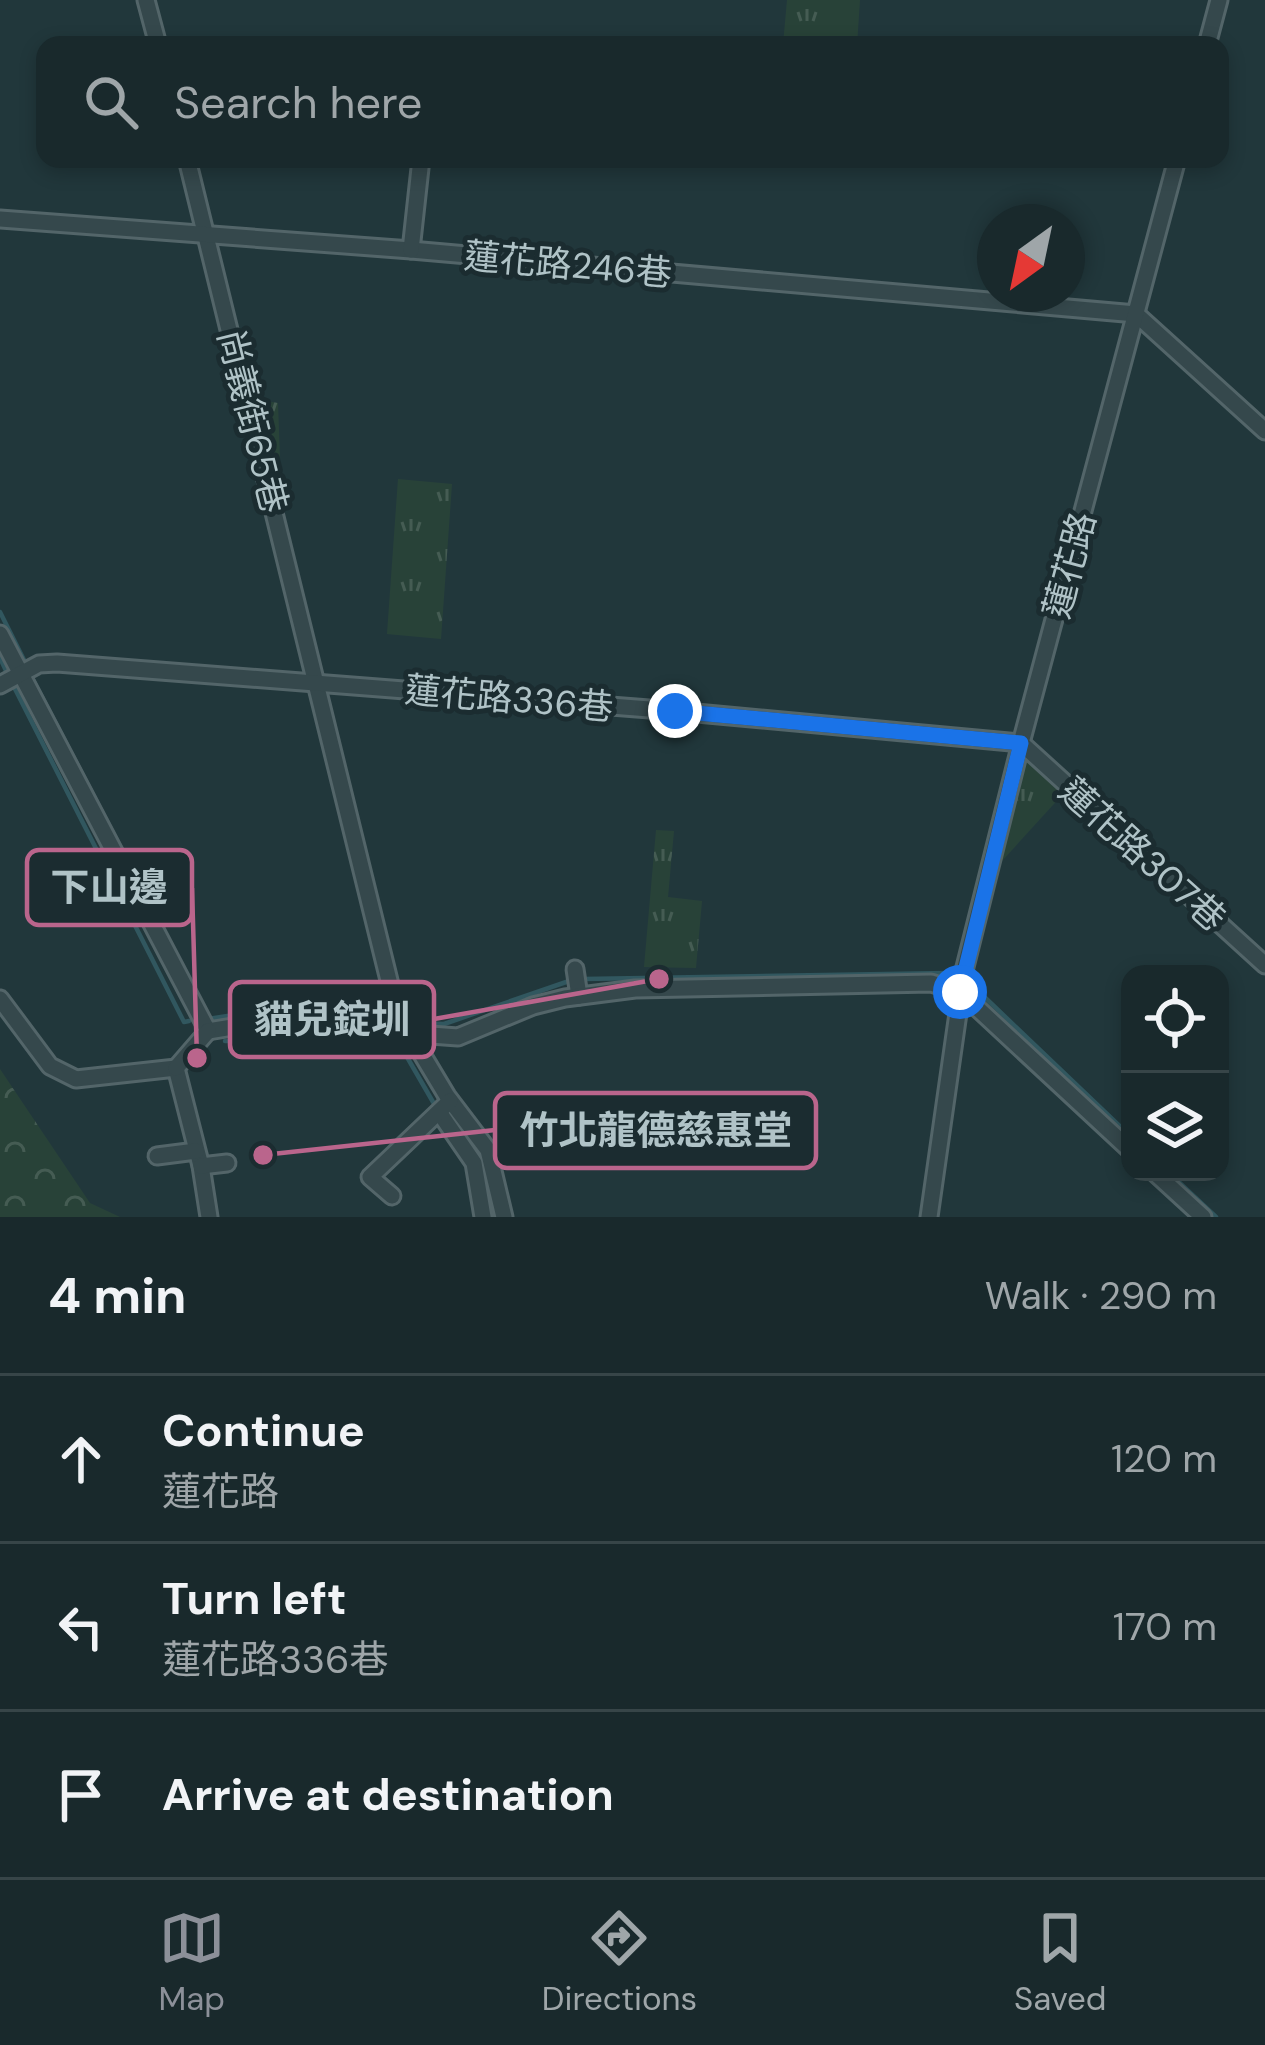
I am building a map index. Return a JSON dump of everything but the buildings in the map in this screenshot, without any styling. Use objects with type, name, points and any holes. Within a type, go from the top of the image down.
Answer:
[{"type":"street","points":[[146,0],[156,36]]},
{"type":"street","points":[[1209,36],[1219,0]]},
{"type":"street","name":"尚義街65巷","points":[[189,168],[404,1035]]},
{"type":"street","points":[[411,250],[420,168]]},
{"type":"street","name":"蓮花路","points":[[960,992],[1021,743],[1175,168]]},
{"type":"street","name":"蓮花路246巷","points":[[0,220],[411,250],[1136,314]]},
{"type":"street","points":[[1136,314],[1265,431]]},
{"type":"street","points":[[0,634],[208,1031]]},
{"type":"street","name":"蓮花路336巷","points":[[1,684],[39,664],[57,663],[1021,743]]},
{"type":"street","name":"蓮花路307巷","points":[[1021,743],[1265,965]]},
{"type":"street","points":[[575,969],[579,996]]},
{"type":"street","points":[[0,999],[50,1066],[76,1079],[176,1068],[208,1031],[251,1024],[458,1037],[533,1006],[635,989],[931,983],[960,992],[1121,1142]]},
{"type":"street","points":[[929,1217],[960,992]]},
{"type":"street","points":[[404,1035],[474,1163],[478,1215]]},
{"type":"street","points":[[176,1068],[209,1217]]},
{"type":"street","points":[[392,1196],[370,1177],[445,1106]]},
{"type":"street","points":[[445,1106],[488,1150],[504,1217]]},
{"type":"street","points":[[157,1156],[227,1163]]},
{"type":"street","points":[[1164,1181],[1203,1217]]},
{"type":"green space","points":[[787,0],[860,0],[858,36],[784,36]]},
{"type":"green space","points":[[250,398],[278,403],[280,459],[265,459]]},
{"type":"green space","points":[[398,479],[452,484],[441,639],[387,634]]},
{"type":"green space","points":[[1026,760],[1063,794],[1002,861],[1000,854]]},
{"type":"green space","points":[[656,830],[674,831],[668,897],[702,901],[696,968],[644,967]]},
{"type":"green space","points":[[0,1069],[90,1203],[120,1217],[0,1217]]},
{"type":"waterway","points":[[0,612],[26,664]]},
{"type":"waterway","points":[[0,658],[8,675]]},
{"type":"waterway","points":[[30,674],[144,892]]},
{"type":"waterway","points":[[13,685],[184,1022],[189,1021]]},
{"type":"waterway","points":[[583,979],[947,973],[974,987],[1121,1127]]},
{"type":"waterway","points":[[405,1023],[444,1024],[572,980]]},
{"type":"waterway","points":[[208,1019],[259,1011],[393,1022]]},
{"type":"waterway","points":[[225,1041],[386,1044],[407,1057],[433,1102]]},
{"type":"waterway","points":[[1178,1181],[1216,1217]]},
{"type":"waterway","points":[[485,1185],[492,1217]]},
{"type":"place","name":"貓兒錠圳","points":[[659,979]]},
{"type":"place","name":"下山邊","points":[[197,1058]]},
{"type":"place","name":"竹北龍德慈惠堂","points":[[263,1155]]},
{"type":"route","points":[[675,711],[1021,743],[960,992]]}]
